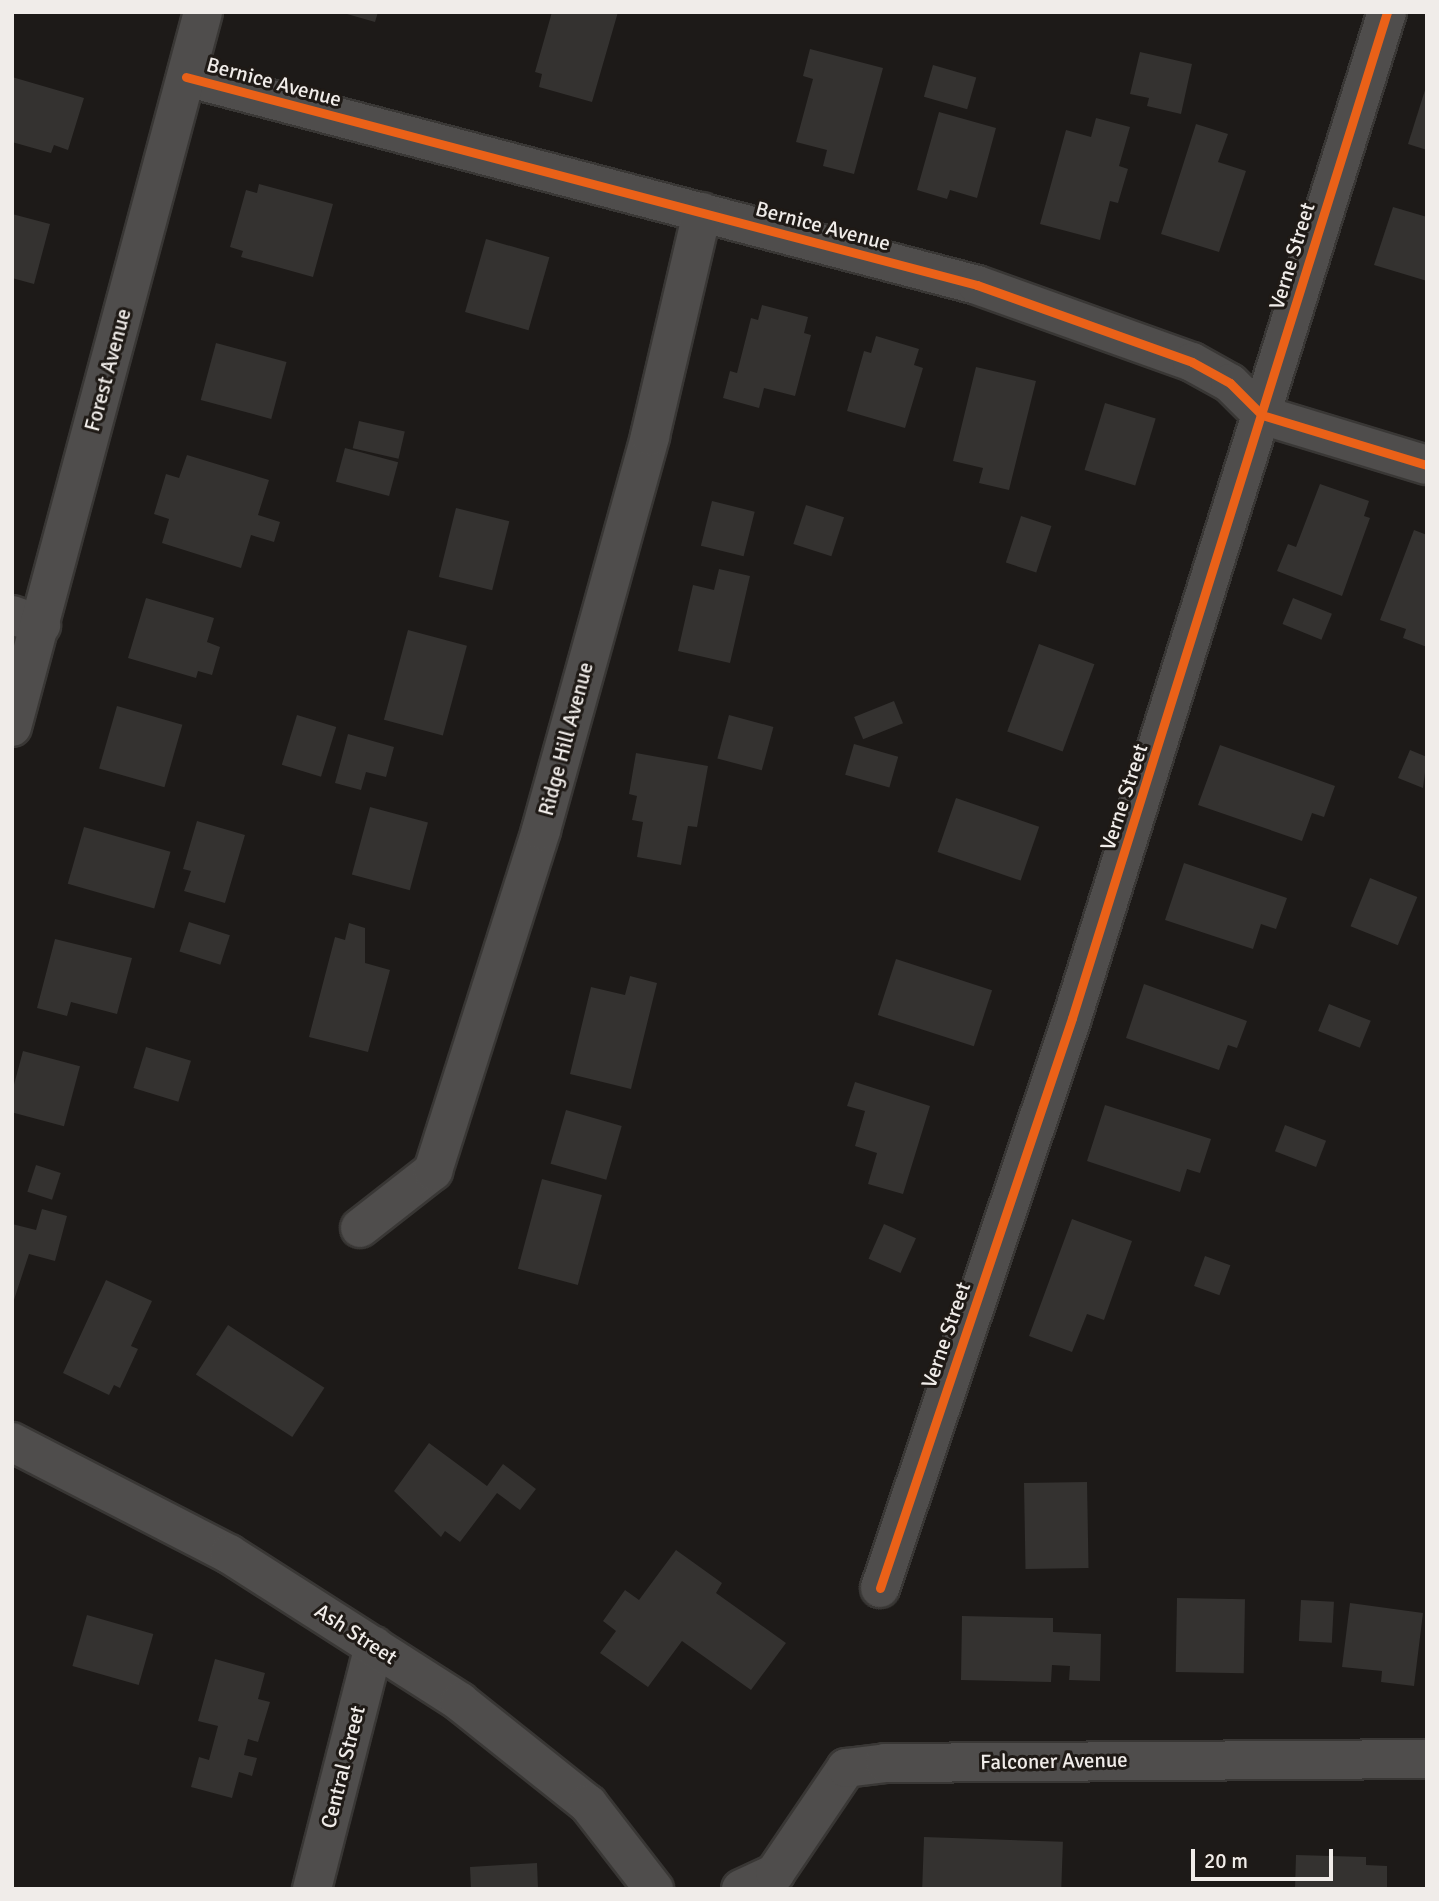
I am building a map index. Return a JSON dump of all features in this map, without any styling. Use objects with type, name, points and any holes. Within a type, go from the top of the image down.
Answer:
[{"type":"street","name":"Forest Avenue","points":[[12,727],[27,620],[204,12]]},
{"type":"street","name":"Verne Street","points":[[880,1588],[1072,1018],[1387,12]]},
{"type":"street","name":"Bernice Avenue","points":[[186,77],[977,285],[1192,362],[1230,383],[1262,415],[1427,465]]},
{"type":"street","name":"Ridge Hill Avenue","points":[[360,1228],[433,1171],[541,830],[650,436],[702,212]]},
{"type":"street","name":"Ash Street","points":[[12,1442],[164,1517],[460,1702],[589,1804],[654,1889]]},
{"type":"street","name":"Central Street","points":[[312,1889],[374,1646]]},
{"type":"street","name":"Falconer Avenue","points":[[741,1889],[775,1873],[846,1768],[885,1763],[1427,1759]]},
{"type":"building","points":[[340,12],[378,12],[375,22]]},
{"type":"building","points":[[552,12],[618,12],[592,102],[539,87],[542,74],[535,72]]},
{"type":"building","points":[[810,49],[883,68],[854,174],[823,166],[827,150],[796,142],[813,79],[803,76]]},
{"type":"building","points":[[1140,52],[1192,64],[1181,114],[1147,106],[1149,98],[1130,94]]},
{"type":"building","points":[[933,65],[976,77],[967,109],[924,97]]},
{"type":"building","points":[[12,77],[84,98],[68,150],[54,145],[51,153],[12,142]]},
{"type":"building","points":[[1427,87],[1427,150],[1408,144]]},
{"type":"building","points":[[939,112],[996,128],[977,198],[950,190],[947,199],[917,190]]},
{"type":"building","points":[[1096,118],[1130,127],[1119,166],[1128,169],[1118,203],[1110,201],[1100,240],[1040,224],[1066,130],[1091,137]]},
{"type":"building","points":[[1196,124],[1228,134],[1218,162],[1246,171],[1219,252],[1161,234]]},
{"type":"building","points":[[259,184],[333,204],[313,277],[241,257],[243,251],[230,247],[246,190],[257,193]]},
{"type":"building","points":[[1393,207],[1427,217],[1427,281],[1374,265]]},
{"type":"building","points":[[12,214],[50,224],[34,284],[12,278]]},
{"type":"building","points":[[486,239],[549,257],[528,330],[465,312]]},
{"type":"building","points":[[762,305],[808,317],[804,333],[811,335],[795,396],[764,388],[759,408],[723,398],[730,371],[737,373],[751,318],[758,320]]},
{"type":"building","points":[[876,336],[919,349],[914,365],[923,368],[905,428],[847,411],[864,351],[871,353]]},
{"type":"building","points":[[216,343],[287,362],[271,419],[201,400]]},
{"type":"building","points":[[976,367],[1036,381],[1009,490],[979,483],[983,468],[953,461]]},
{"type":"building","points":[[1105,403],[1156,418],[1135,485],[1085,470]]},
{"type":"building","points":[[359,421],[405,432],[398,459],[353,448]]},
{"type":"building","points":[[345,448],[398,462],[389,496],[336,482]]},
{"type":"building","points":[[187,455],[269,480],[258,515],[280,522],[274,542],[251,535],[241,568],[162,543],[169,519],[154,514],[166,474],[179,478]]},
{"type":"building","points":[[1320,484],[1369,501],[1364,516],[1370,518],[1342,596],[1277,571],[1288,544],[1296,547]]},
{"type":"building","points":[[712,501],[755,512],[744,556],[701,546]]},
{"type":"building","points":[[806,505],[844,517],[831,556],[793,544]]},
{"type":"building","points":[[456,508],[509,521],[492,590],[439,577]]},
{"type":"building","points":[[1021,516],[1051,526],[1036,572],[1006,563]]},
{"type":"building","points":[[1414,530],[1427,535],[1427,647],[1403,638],[1406,629],[1380,620]]},
{"type":"building","points":[[719,569],[750,576],[730,663],[678,651],[693,585],[714,590]]},
{"type":"building","points":[[146,598],[214,618],[207,642],[220,647],[212,675],[198,671],[196,678],[128,658]]},
{"type":"building","points":[[1293,598],[1332,614],[1321,640],[1283,624]]},
{"type":"building","points":[[408,630],[467,646],[443,736],[384,720]]},
{"type":"building","points":[[1039,644],[1094,664],[1063,752],[1007,731]]},
{"type":"building","points":[[894,701],[903,723],[863,739],[854,717]]},
{"type":"building","points":[[117,706],[182,725],[164,787],[99,768]]},
{"type":"building","points":[[297,715],[336,727],[321,777],[282,765]]},
{"type":"building","points":[[729,715],[773,727],[762,770],[717,758]]},
{"type":"building","points":[[348,734],[394,747],[386,777],[366,772],[361,790],[335,783]]},
{"type":"building","points":[[854,744],[898,757],[889,787],[845,775]]},
{"type":"building","points":[[1220,745],[1335,786],[1324,817],[1312,813],[1302,841],[1198,805]]},
{"type":"building","points":[[1410,750],[1427,757],[1423,788],[1398,778]]},
{"type":"building","points":[[636,753],[708,766],[697,827],[688,826],[681,865],[637,857],[643,822],[632,820],[637,796],[629,794]]},
{"type":"building","points":[[956,798],[1039,827],[1021,881],[937,852]]},
{"type":"building","points":[[370,807],[428,823],[410,890],[352,875]]},
{"type":"building","points":[[197,821],[245,835],[225,903],[184,891],[191,871],[183,869]]},
{"type":"building","points":[[84,827],[171,852],[154,909],[68,884]]},
{"type":"building","points":[[1184,863],[1287,898],[1276,929],[1261,924],[1253,949],[1165,920]]},
{"type":"building","points":[[1370,878],[1417,897],[1398,945],[1351,926]]},
{"type":"building","points":[[189,922],[230,935],[220,965],[179,951]]},
{"type":"building","points":[[349,923],[365,928],[365,963],[390,970],[368,1052],[309,1037],[335,937],[345,940]]},
{"type":"building","points":[[55,939],[132,958],[117,1014],[71,1002],[67,1016],[37,1008]]},
{"type":"building","points":[[896,959],[992,990],[974,1046],[878,1015]]},
{"type":"building","points":[[630,976],[657,983],[631,1089],[570,1074],[591,987],[625,995]]},
{"type":"building","points":[[1144,984],[1247,1021],[1237,1048],[1228,1045],[1219,1070],[1126,1038]]},
{"type":"building","points":[[1329,1004],[1371,1021],[1360,1048],[1318,1031]]},
{"type":"building","points":[[146,1047],[191,1061],[178,1102],[133,1088]]},
{"type":"building","points":[[23,1051],[80,1066],[64,1126],[12,1112],[12,1092]]},
{"type":"building","points":[[855,1082],[930,1106],[903,1194],[868,1184],[877,1153],[855,1146],[865,1111],[847,1106]]},
{"type":"building","points":[[1105,1105],[1211,1139],[1200,1173],[1187,1169],[1180,1192],[1087,1161]]},
{"type":"building","points":[[566,1110],[622,1126],[606,1180],[551,1164]]},
{"type":"building","points":[[1285,1125],[1326,1141],[1316,1167],[1275,1151]]},
{"type":"building","points":[[36,1165],[61,1173],[52,1200],[27,1192]]},
{"type":"building","points":[[542,1179],[602,1195],[578,1285],[518,1269]]},
{"type":"building","points":[[42,1209],[67,1216],[55,1261],[29,1254],[12,1306],[12,1224],[36,1230]]},
{"type":"building","points":[[1072,1219],[1132,1241],[1104,1320],[1087,1314],[1072,1352],[1029,1336]]},
{"type":"building","points":[[884,1224],[916,1238],[901,1273],[869,1259]]},
{"type":"building","points":[[1205,1256],[1230,1265],[1219,1295],[1194,1286]]},
{"type":"building","points":[[106,1280],[152,1301],[131,1346],[138,1349],[120,1388],[114,1385],[109,1395],[63,1373]]},
{"type":"building","points":[[228,1325],[324,1388],[292,1437],[196,1374]]},
{"type":"building","points":[[429,1443],[487,1486],[503,1464],[536,1489],[520,1510],[497,1493],[460,1542],[445,1531],[441,1537],[394,1491]]},
{"type":"building","points":[[1087,1482],[1089,1568],[1026,1569],[1024,1483]]},
{"type":"building","points":[[676,1550],[722,1583],[716,1593],[786,1643],[751,1690],[682,1641],[648,1687],[600,1653],[616,1631],[603,1621],[625,1590],[639,1600]]},
{"type":"building","points":[[1177,1598],[1245,1599],[1244,1673],[1176,1672]]},
{"type":"building","points":[[1301,1600],[1334,1602],[1332,1643],[1299,1641]]},
{"type":"building","points":[[1350,1603],[1423,1613],[1414,1686],[1381,1682],[1382,1671],[1342,1667]]},
{"type":"building","points":[[87,1615],[153,1634],[139,1685],[72,1666]]},
{"type":"building","points":[[962,1616],[1053,1618],[1053,1632],[1101,1634],[1100,1681],[1069,1680],[1070,1666],[1052,1665],[1051,1682],[961,1680]]},
{"type":"building","points":[[215,1659],[265,1673],[258,1699],[270,1702],[258,1742],[248,1739],[244,1755],[257,1758],[252,1776],[239,1772],[232,1798],[191,1787],[199,1757],[209,1760],[218,1726],[198,1721]]},
{"type":"building","points":[[924,1837],[1063,1842],[1061,1889],[922,1889]]},
{"type":"building","points":[[1296,1855],[1366,1857],[1366,1865],[1387,1866],[1387,1889],[1295,1889]]},
{"type":"building","points":[[537,1863],[538,1889],[471,1889],[470,1867]]},
{"type":"cycle path","points":[[880,1588],[1072,1018],[1387,12]]},
{"type":"cycle path","points":[[186,77],[977,285],[1192,362],[1230,383],[1262,415],[1427,465]]}]
